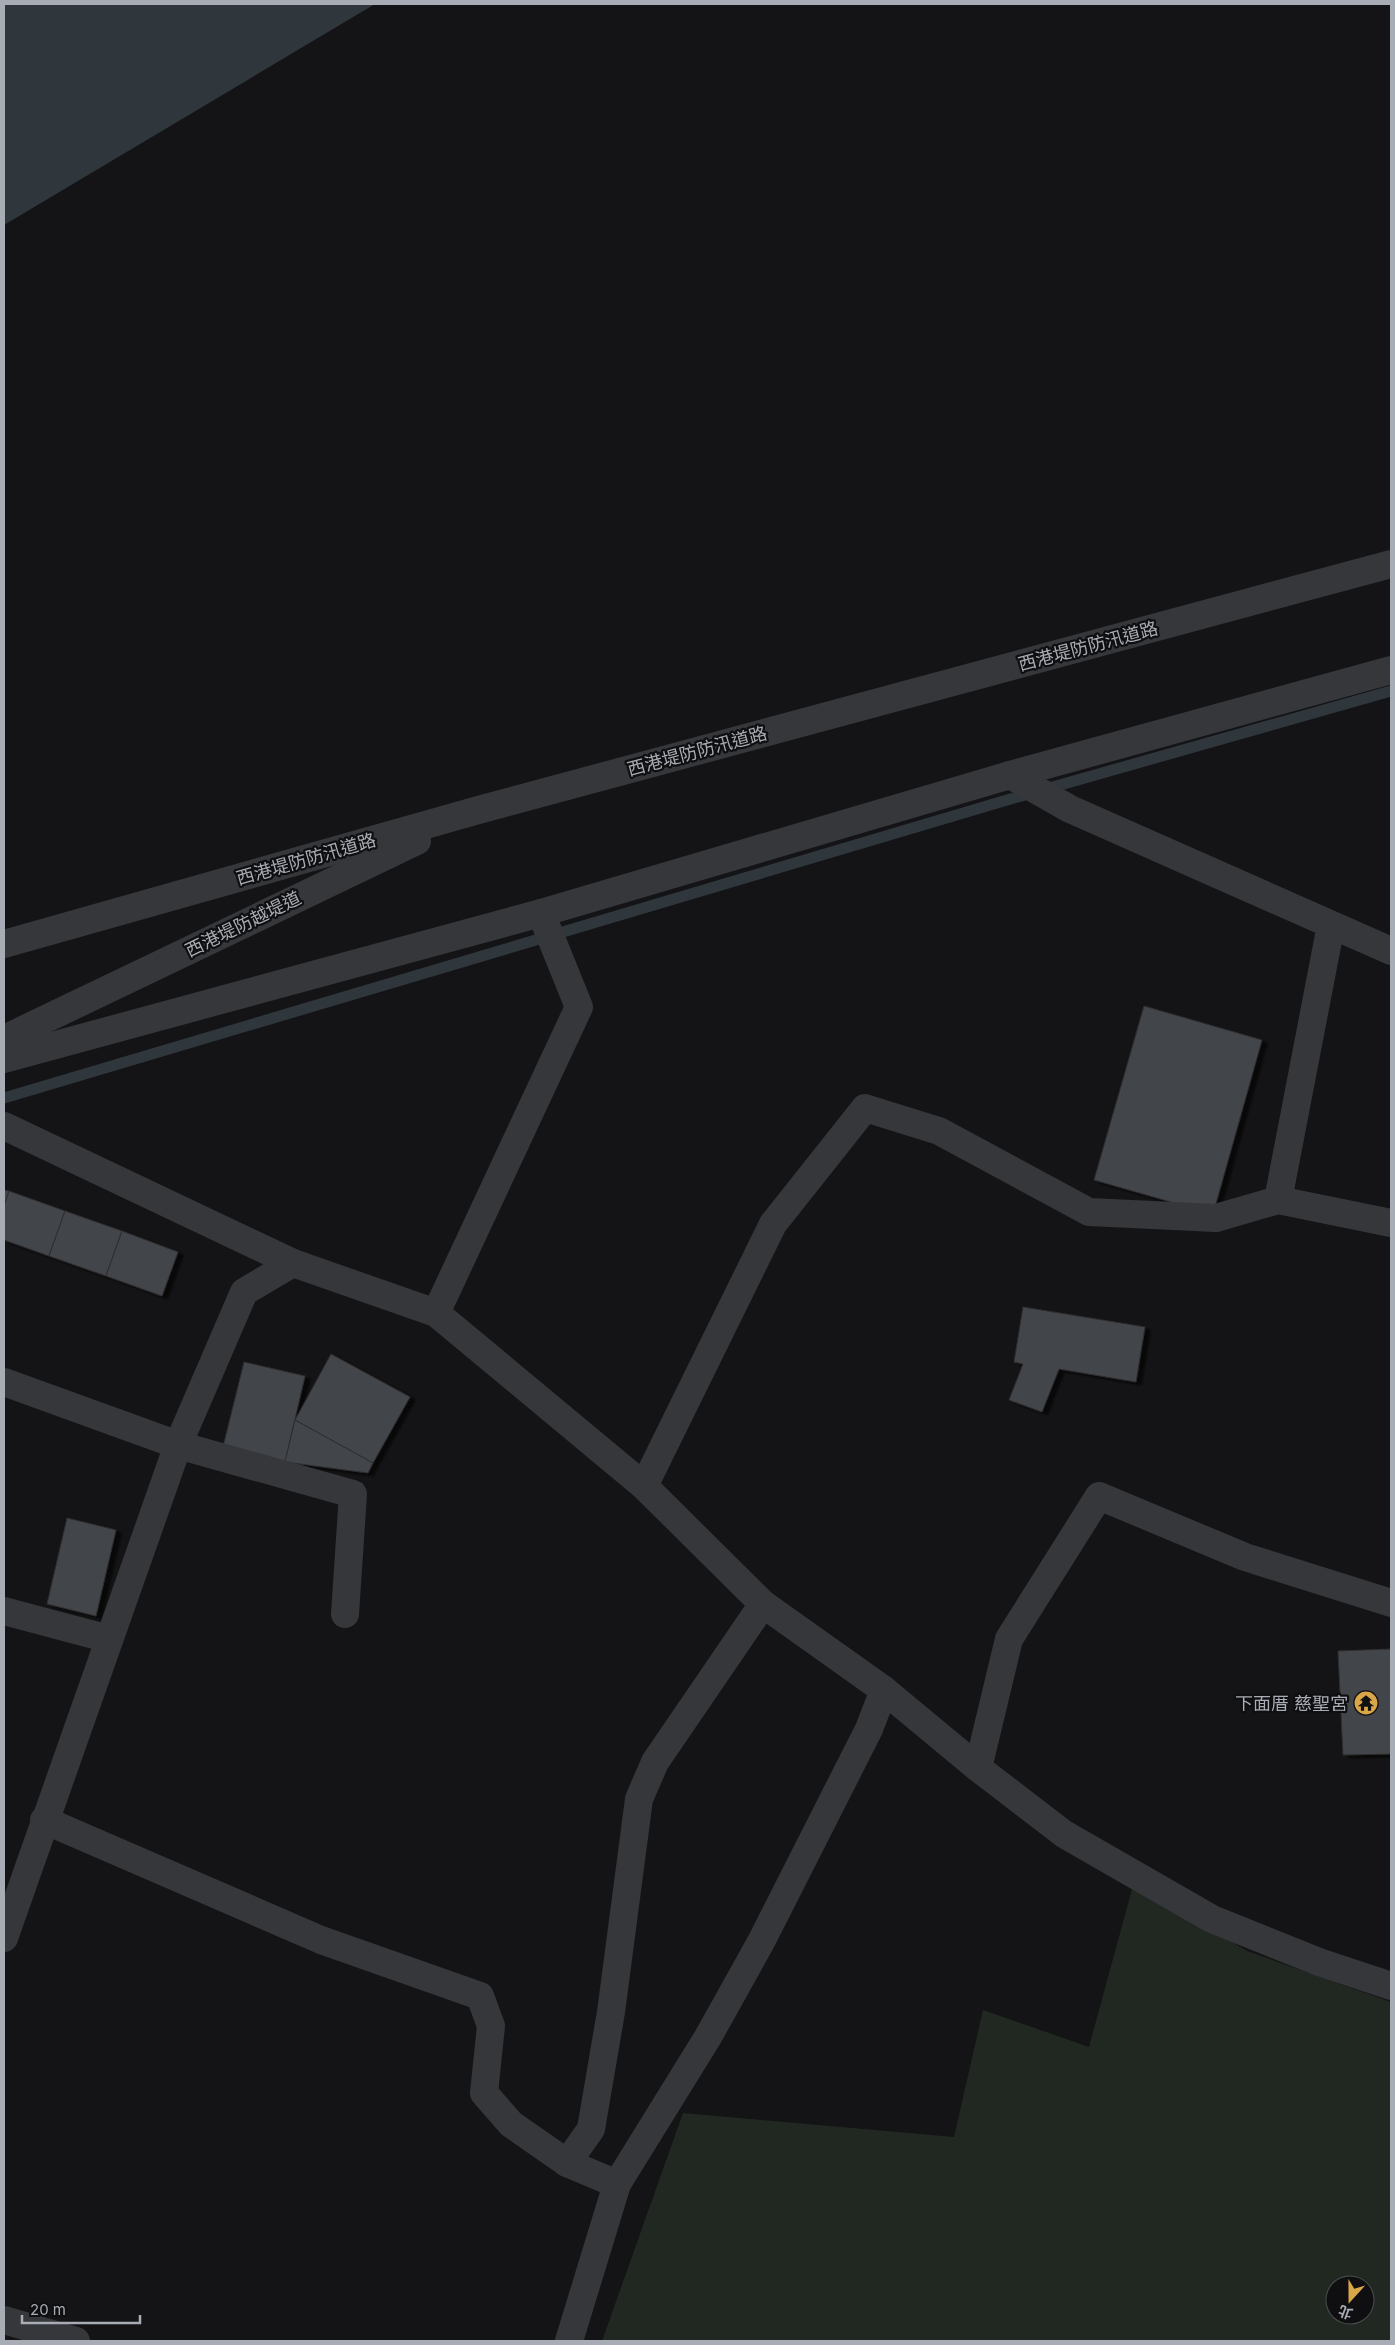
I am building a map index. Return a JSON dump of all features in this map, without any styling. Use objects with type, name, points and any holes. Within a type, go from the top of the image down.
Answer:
[{"type":"street","name":"西港堤防防汛道路","points":[[4,944],[482,810],[1391,564]]},
{"type":"street","points":[[4,1059],[541,913],[1010,775],[1391,670]]},
{"type":"street","points":[[1010,775],[1070,809],[1391,951]]},
{"type":"street","name":"西港堤防越堤道","points":[[4,1039],[482,810]]},
{"type":"street","points":[[436,1313],[579,1007],[541,913]]},
{"type":"street","points":[[1278,1200],[1331,925]]},
{"type":"street","points":[[644,1486],[773,1224],[865,1108],[939,1131],[1089,1212],[1216,1218],[1278,1200],[1391,1223]]},
{"type":"street","points":[[4,1126],[293,1263],[436,1313],[644,1486],[763,1604],[884,1690],[978,1768],[1064,1834],[1212,1919],[1319,1962],[1391,1986]]},
{"type":"street","points":[[4,1938],[44,1820],[178,1445],[244,1292],[293,1263]]},
{"type":"street","points":[[4,1382],[178,1445],[353,1494],[345,1614]]},
{"type":"street","points":[[978,1768],[1009,1638],[1099,1496],[1245,1557],[1391,1603]]},
{"type":"street","points":[[567,2163],[590,2129],[611,2012],[639,1799],[655,1762],[763,1604]]},
{"type":"street","points":[[4,1611],[109,1639]]},
{"type":"street","points":[[569,2341],[617,2184],[708,2037],[762,1940],[869,1729],[884,1690]]},
{"type":"street","points":[[44,1820],[321,1940],[480,1996],[491,2026],[484,2093],[511,2124],[567,2163],[617,2184]]},
{"type":"street","points":[[4,2320],[76,2341]]},
{"type":"shaded area","points":[[4,4],[375,4],[4,225]]},
{"type":"shaded area","points":[[1134,1882],[1247,1951],[1391,2002],[1391,2341],[602,2341],[683,2113],[954,2137],[983,2010],[1089,2047]]},
{"type":"building","points":[[1144,1006],[1262,1040],[1213,1214],[1094,1180]]},
{"type":"building","points":[[4,1190],[9,1191],[4,1206]]},
{"type":"building","points":[[9,1191],[65,1211],[49,1256],[4,1240],[4,1206]]},
{"type":"building","points":[[65,1211],[122,1231],[106,1276],[49,1256]]},
{"type":"building","points":[[122,1231],[178,1252],[162,1296],[106,1276]]},
{"type":"building","points":[[1023,1307],[1145,1327],[1136,1382],[1059,1369],[1042,1412],[1009,1400],[1023,1364],[1014,1362]]},
{"type":"building","points":[[331,1354],[410,1397],[373,1463],[295,1420]]},
{"type":"building","points":[[244,1362],[305,1376],[285,1462],[223,1447]]},
{"type":"building","points":[[295,1420],[373,1463],[368,1473],[285,1462]]},
{"type":"building","points":[[67,1518],[116,1530],[96,1616],[47,1604]]},
{"type":"building","name":"下面厝 慈聖宮","points":[[1391,1649],[1391,1754],[1343,1755],[1338,1651]]},
{"type":"waterway","points":[[4,1098],[1007,800],[1391,691]]},
{"type":"place","name":"下面厝 慈聖宮","points":[[1366,1703]]}]
